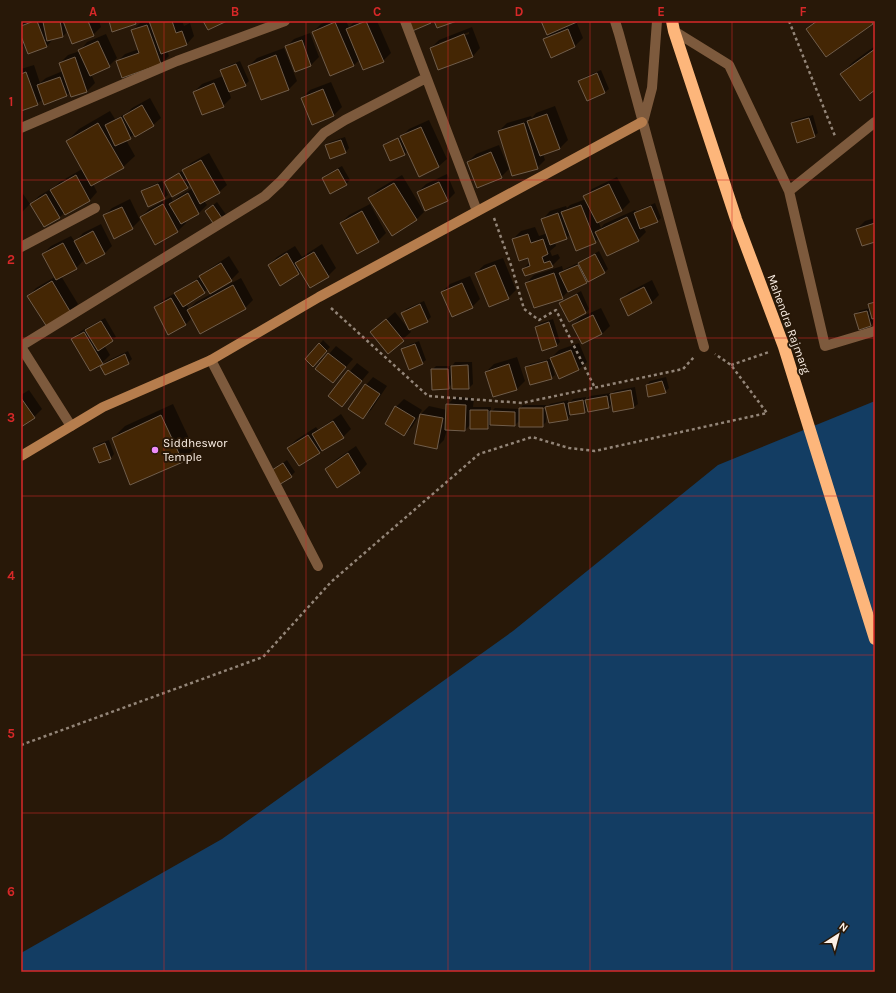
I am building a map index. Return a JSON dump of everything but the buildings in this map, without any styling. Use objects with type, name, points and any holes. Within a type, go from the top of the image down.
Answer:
[{"type":"highway","name":"Mahendra Rajmarg","points":[[673,26],[736,219],[784,347],[875,639]]},
{"type":"street","points":[[21,128],[177,61],[286,21]]},
{"type":"street","points":[[405,21],[477,211]]},
{"type":"street","points":[[615,21],[620,34],[642,122],[704,346]]},
{"type":"street","points":[[21,456],[103,407],[212,360],[319,297],[642,122],[652,88],[656,21]]},
{"type":"street","points":[[673,26],[729,65],[789,191],[825,346],[875,331]]},
{"type":"street","points":[[70,426],[21,346],[265,196],[280,182],[324,133],[345,120],[426,78]]},
{"type":"street","points":[[789,191],[875,122]]},
{"type":"street","points":[[21,247],[94,208]]},
{"type":"street","points":[[212,360],[318,566]]},
{"type":"path","points":[[789,21],[840,150]]},
{"type":"path","points":[[489,205],[512,268],[524,309],[539,320],[556,310],[595,388]]},
{"type":"path","points":[[319,297],[428,396],[522,403],[683,369],[704,346]]},
{"type":"path","points":[[21,745],[263,657],[331,582],[479,454],[532,437],[569,448],[595,451],[767,413],[731,365],[784,347]]},
{"type":"water","points":[[875,401],[875,972],[21,972],[21,953],[222,839],[513,631],[718,465]]},
{"type":"place","name":"Siddheswor Temple","points":[[155,450]]}]
